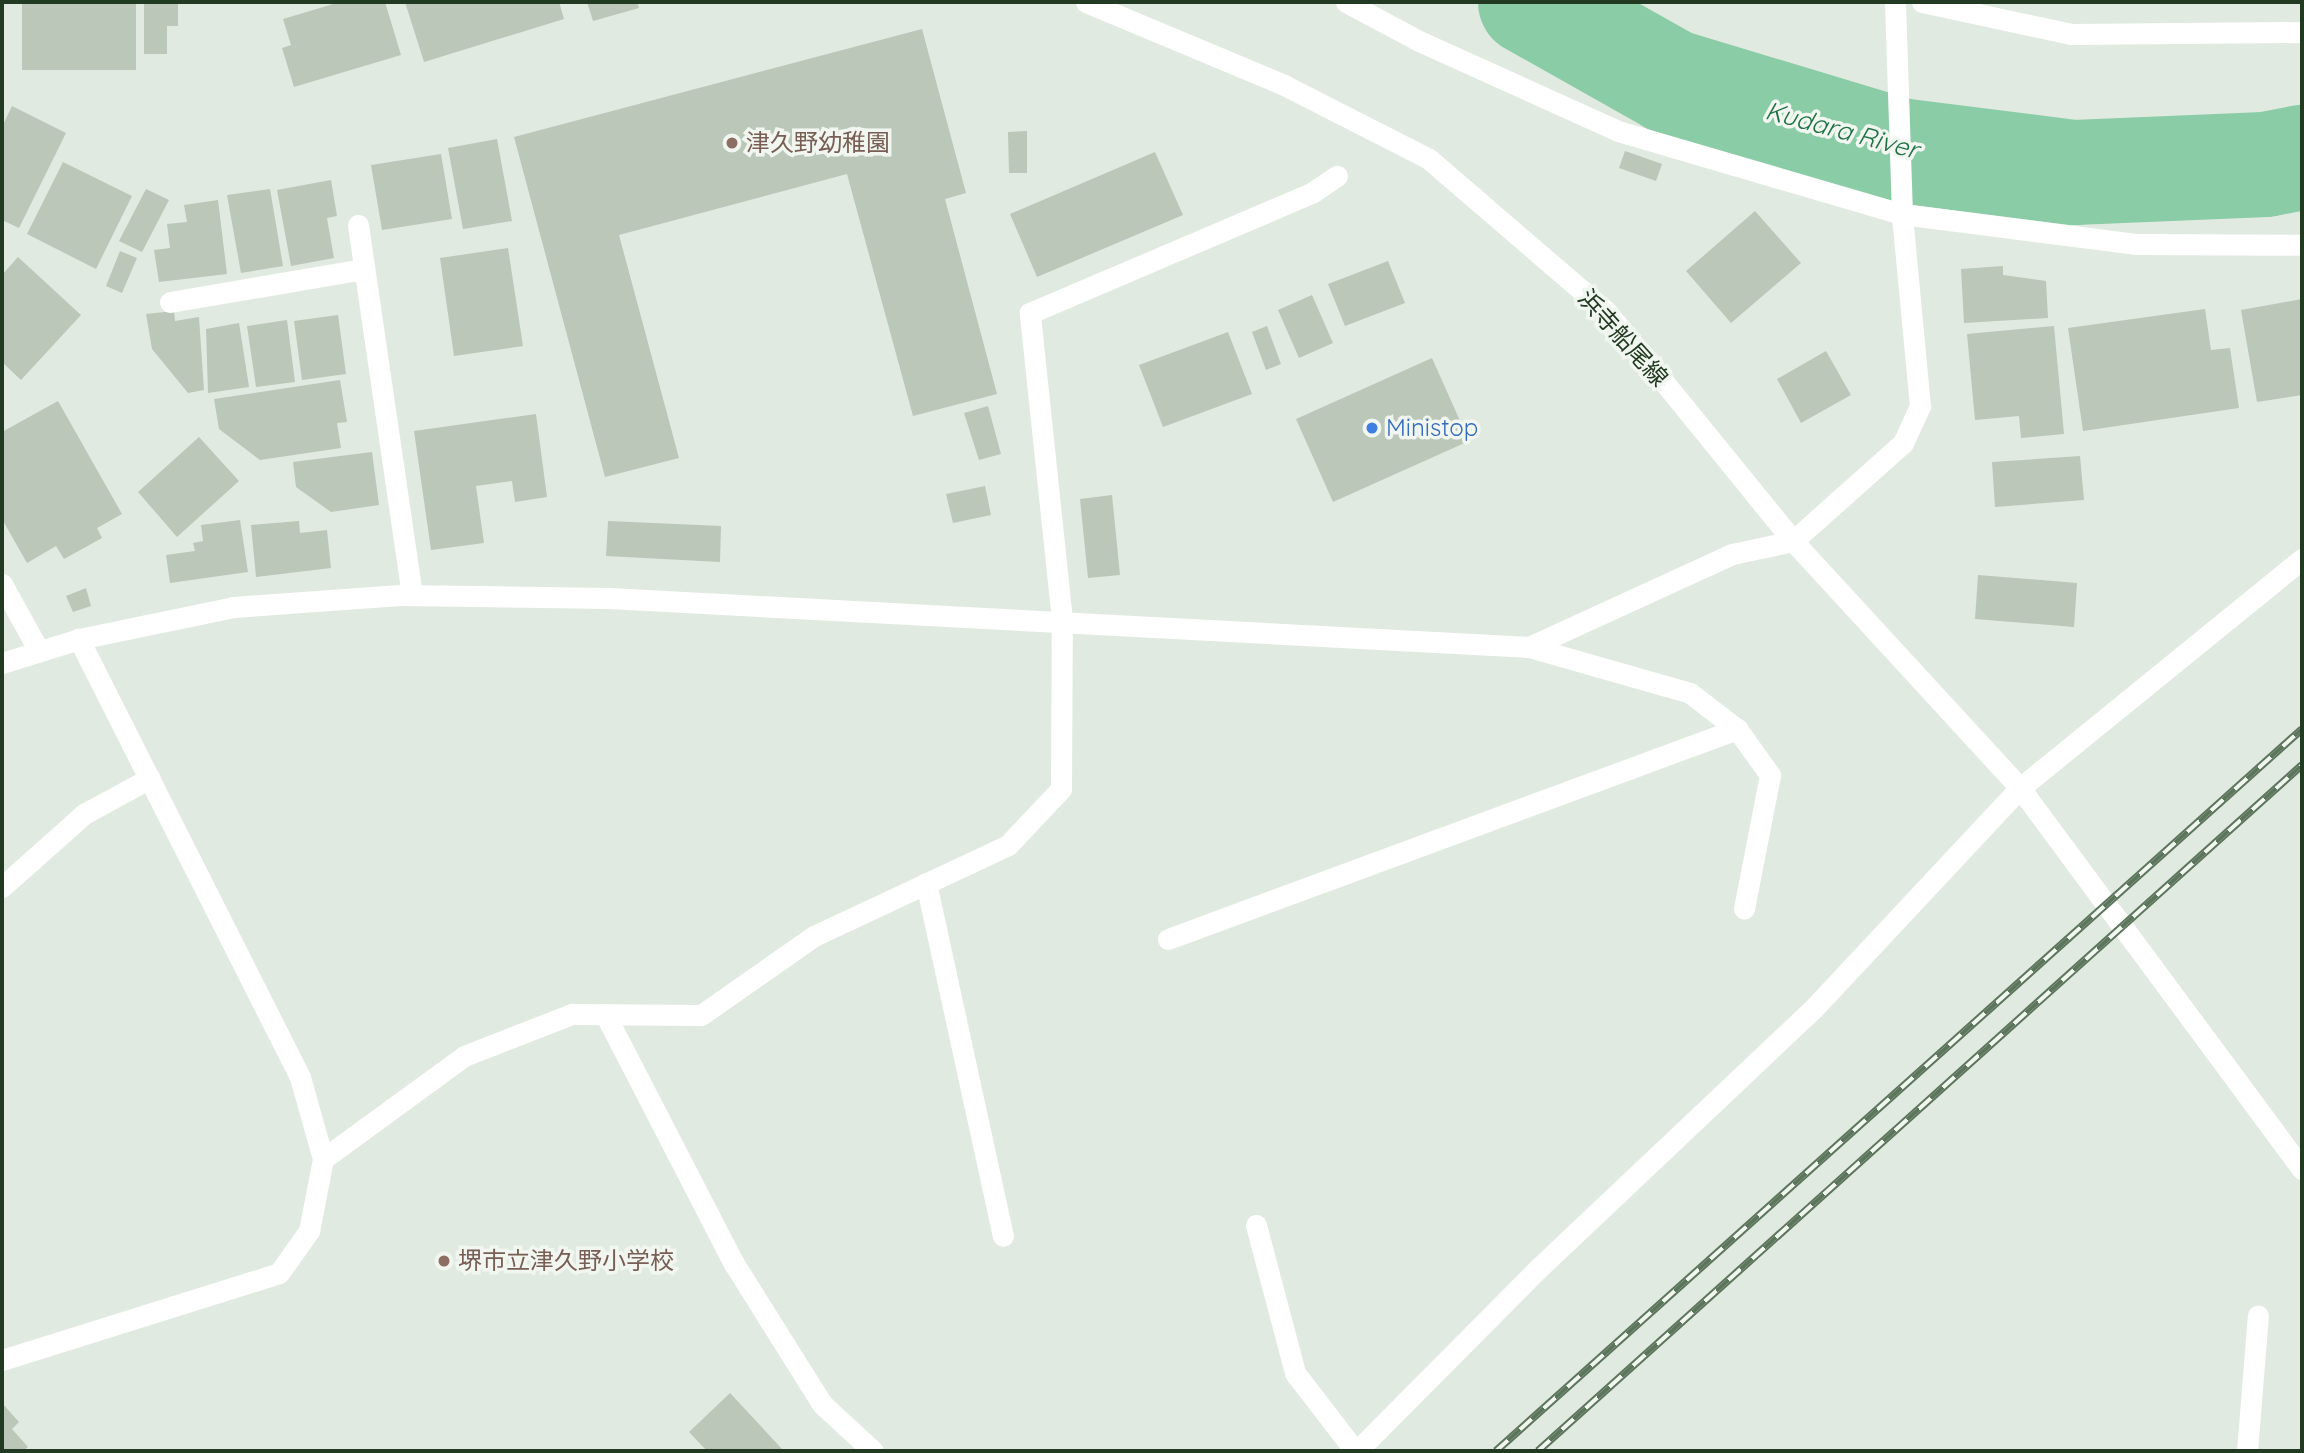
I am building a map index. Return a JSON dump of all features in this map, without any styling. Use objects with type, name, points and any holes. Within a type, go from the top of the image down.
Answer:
[{"type":"street","name":"浜寺船尾線","points":[[1086,2],[1284,85],[1429,159],[1607,312],[1793,541],[2020,788],[2302,1169]]},
{"type":"street","points":[[1346,2],[1419,41],[1618,131],[1902,214],[2137,244],[2302,244]]},
{"type":"street","points":[[1922,2],[2071,34],[2302,32]]},
{"type":"street","points":[[1529,647],[1732,554],[1793,541],[1903,443],[1920,406],[1902,214],[1895,7]]},
{"type":"street","points":[[323,1159],[464,1056],[572,1014],[701,1015],[814,936],[1008,845],[1061,789],[1062,620],[1030,313],[1313,192],[1337,176]]},
{"type":"street","points":[[358,225],[412,595]]},
{"type":"street","points":[[170,302],[364,269]]},
{"type":"street","points":[[1256,1225],[1295,1373],[1356,1451],[1541,1266],[1813,1009],[2020,788],[2302,559]]},
{"type":"street","points":[[2,584],[39,651]]},
{"type":"street","points":[[2,663],[79,639],[233,607],[412,595],[609,598],[1062,620],[1529,647],[1690,693],[1737,729],[1770,775],[1744,909]]},
{"type":"street","points":[[2,1360],[279,1273],[309,1231],[323,1159],[300,1077],[79,639]]},
{"type":"street","points":[[1168,939],[1737,729]]},
{"type":"street","points":[[2,887],[84,814],[150,778]]},
{"type":"street","points":[[926,883],[1003,1236]]},
{"type":"street","points":[[604,1014],[733,1262],[821,1404],[873,1451]]},
{"type":"street","points":[[2247,1451],[2258,1315]]},
{"type":"building","points":[[22,2],[136,2],[136,70],[22,70]]},
{"type":"building","points":[[144,2],[178,2],[178,26],[167,26],[167,54],[144,54]]},
{"type":"building","points":[[340,2],[385,2],[401,55],[294,87],[282,48],[291,45],[283,19]]},
{"type":"building","points":[[405,2],[559,2],[564,19],[424,62]]},
{"type":"building","points":[[587,2],[637,2],[639,8],[593,21]]},
{"type":"building","points":[[922,29],[966,193],[945,199],[997,394],[913,416],[847,174],[619,235],[679,458],[605,477],[514,137]]},
{"type":"building","points":[[12,106],[66,133],[19,228],[2,220],[2,127]]},
{"type":"building","points":[[1027,131],[1027,173],[1009,173],[1008,132]]},
{"type":"building","points":[[497,139],[512,221],[463,229],[448,148]]},
{"type":"building","points":[[1625,151],[1662,164],[1656,181],[1619,168]]},
{"type":"building","points":[[1155,152],[1183,215],[1037,277],[1010,214]]},
{"type":"building","points":[[441,154],[452,219],[382,230],[371,165]]},
{"type":"building","points":[[63,162],[132,196],[96,269],[27,234]]},
{"type":"building","points":[[331,180],[337,216],[327,218],[334,258],[291,266],[277,190]]},
{"type":"building","points":[[146,189],[169,200],[142,252],[119,241]]},
{"type":"building","points":[[270,189],[283,266],[241,273],[227,195]]},
{"type":"building","points":[[218,200],[227,274],[159,282],[154,250],[170,248],[167,224],[187,222],[184,205]]},
{"type":"building","points":[[1755,211],[1801,263],[1731,323],[1686,271]]},
{"type":"building","points":[[508,248],[523,346],[454,356],[440,258]]},
{"type":"building","points":[[120,251],[137,258],[122,293],[106,286]]},
{"type":"building","points":[[18,257],[81,315],[21,380],[2,362],[2,275]]},
{"type":"building","points":[[1388,261],[1405,303],[1345,326],[1328,284]]},
{"type":"building","points":[[2003,266],[2003,275],[2046,281],[2048,318],[1964,323],[1961,269]]},
{"type":"building","points":[[1312,295],[1333,343],[1299,358],[1278,310]]},
{"type":"building","points":[[2302,299],[2302,395],[2257,402],[2241,310]]},
{"type":"building","points":[[2205,309],[2211,350],[2230,348],[2239,408],[2083,431],[2068,328]]},
{"type":"building","points":[[174,311],[175,321],[199,317],[204,390],[188,393],[152,349],[146,314]]},
{"type":"building","points":[[338,315],[346,374],[302,380],[294,321]]},
{"type":"building","points":[[287,320],[295,382],[256,387],[247,326]]},
{"type":"building","points":[[239,323],[249,387],[208,393],[206,329]]},
{"type":"building","points":[[1267,326],[1281,364],[1266,370],[1252,332]]},
{"type":"building","points":[[2054,326],[2064,434],[2021,438],[2019,416],[1975,420],[1967,334]]},
{"type":"building","points":[[1228,332],[1252,394],[1163,427],[1139,365]]},
{"type":"building","points":[[1826,351],[1851,395],[1801,423],[1777,379]]},
{"type":"building","points":[[1432,358],[1469,441],[1333,502],[1296,419]]},
{"type":"building","points":[[340,380],[347,422],[337,423],[341,448],[260,460],[219,429],[214,399]]},
{"type":"building","points":[[58,401],[122,514],[97,528],[102,538],[64,559],[56,546],[27,563],[2,519],[2,432]]},
{"type":"building","points":[[988,406],[1001,454],[979,460],[964,413]]},
{"type":"building","points":[[536,414],[547,497],[515,502],[512,481],[476,486],[484,543],[431,550],[414,431]]},
{"type":"building","points":[[199,437],[239,481],[177,537],[138,492]]},
{"type":"building","points":[[372,452],[379,505],[331,512],[296,487],[293,462]]},
{"type":"building","points":[[2080,456],[2084,500],[1995,507],[1992,462]]},
{"type":"building","points":[[985,486],[991,515],[953,523],[946,494]]},
{"type":"building","points":[[1112,495],[1120,575],[1088,578],[1080,499]]},
{"type":"building","points":[[240,520],[248,572],[170,583],[166,555],[195,551],[193,543],[203,541],[201,525]]},
{"type":"building","points":[[299,521],[300,533],[327,530],[331,568],[256,577],[251,525]]},
{"type":"building","points":[[608,521],[721,526],[720,562],[606,556]]},
{"type":"building","points":[[1978,575],[2077,583],[2074,627],[1975,619]]},
{"type":"building","points":[[86,588],[91,606],[73,612],[66,596]]},
{"type":"building","points":[[730,1393],[782,1449],[707,1451],[689,1432]]},
{"type":"building","points":[[2,1403],[19,1422],[12,1429],[28,1447],[23,1451],[2,1451]]},
{"type":"waterway","name":"Kudara River","points":[[1530,2],[1670,81],[1899,150],[2074,172],[2265,164],[2302,157]]},
{"type":"railway","points":[[1496,1451],[2302,729]]},
{"type":"railway","points":[[1538,1451],[2302,765]]},
{"type":"place","name":"津久野幼稚園","points":[[732,143]]},
{"type":"place","name":"Ministop","points":[[1372,428]]},
{"type":"place","name":"堺市立津久野小学校","points":[[444,1261]]}]
